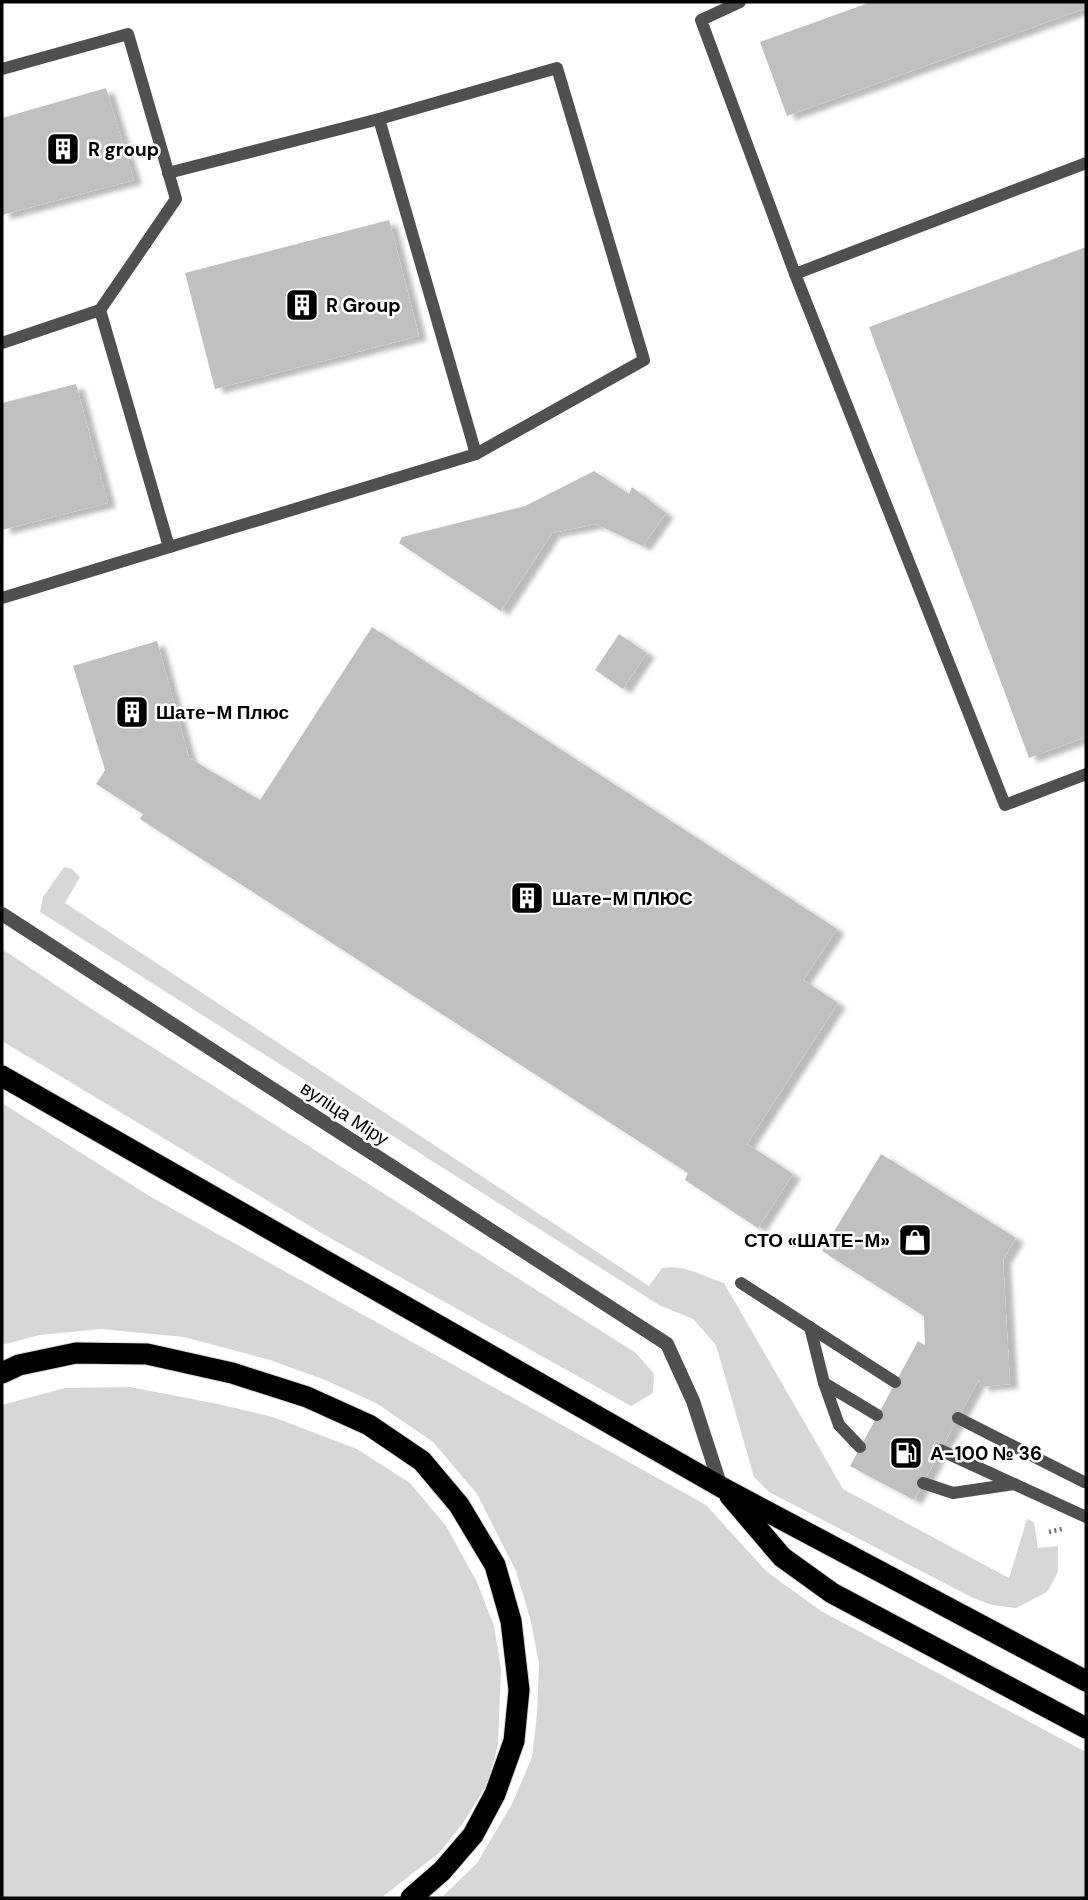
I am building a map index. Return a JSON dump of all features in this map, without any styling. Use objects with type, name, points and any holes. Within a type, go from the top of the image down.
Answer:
[{"type":"highway","points":[[2,1076],[721,1487],[1086,1681]]},
{"type":"highway","points":[[2,1373],[19,1365],[76,1353],[148,1354],[232,1373],[307,1397],[369,1425],[422,1461],[458,1505],[495,1565],[511,1621],[519,1690],[514,1741],[495,1794],[473,1835],[442,1871],[411,1898]]},
{"type":"highway","points":[[721,1487],[782,1557],[832,1594],[1086,1728]]},
{"type":"street","name":"вуліца Міру","points":[[2,914],[667,1344],[694,1401],[721,1487]]},
{"type":"lane","points":[[740,2],[701,20],[795,274],[1004,805],[1086,774]]},
{"type":"lane","points":[[2,69],[128,34],[176,199],[100,310],[2,343]]},
{"type":"lane","points":[[2,598],[476,454],[644,360],[557,68],[379,119],[168,173]]},
{"type":"lane","points":[[379,119],[476,454]]},
{"type":"lane","points":[[795,274],[1086,163]]},
{"type":"lane","points":[[100,310],[169,547]]},
{"type":"lane","points":[[741,1283],[895,1382]]},
{"type":"lane","points":[[810,1327],[824,1383],[839,1425],[860,1447]]},
{"type":"lane","points":[[824,1383],[877,1415]]},
{"type":"lane","points":[[958,1418],[1084,1482]]},
{"type":"lane","points":[[940,1450],[1086,1517]]},
{"type":"lane","points":[[923,1483],[953,1493],[1014,1484]]},
{"type":"shaded area","points":[[64,867],[72,869],[80,877],[65,903],[649,1286],[662,1268],[670,1267],[686,1269],[724,1283],[843,1489],[1009,1578],[1027,1519],[1034,1522],[1038,1548],[1058,1546],[1058,1572],[1047,1592],[1016,1608],[992,1605],[973,1598],[769,1492],[754,1477],[716,1345],[693,1319],[659,1305],[40,912],[43,897]]},
{"type":"shaded area","points":[[2,949],[87,1006],[636,1353],[654,1374],[653,1393],[631,1406],[323,1234],[2,1041]]},
{"type":"shaded area","points":[[2,1103],[151,1197],[706,1505],[766,1571],[821,1611],[1086,1752],[1086,1898],[441,1898],[477,1863],[512,1804],[532,1757],[537,1714],[539,1664],[531,1622],[516,1571],[477,1494],[433,1442],[376,1403],[325,1380],[270,1360],[184,1337],[101,1329],[39,1335],[2,1345]]},
{"type":"shaded area","points":[[130,1387],[273,1417],[357,1449],[410,1483],[446,1526],[477,1582],[494,1626],[501,1669],[498,1744],[488,1783],[463,1823],[439,1853],[381,1898],[2,1898],[2,1405],[65,1388]]},
{"type":"building","points":[[871,2],[1086,2],[1086,8],[787,116],[760,42]]},
{"type":"building","name":"R group","points":[[106,88],[134,180],[2,215],[2,118]]},
{"type":"building","name":"R Group","points":[[389,220],[419,336],[215,389],[185,273]]},
{"type":"building","points":[[1086,247],[1086,737],[1029,758],[869,327]]},
{"type":"building","points":[[76,384],[108,503],[2,530],[2,403]]},
{"type":"building","points":[[594,471],[629,494],[632,487],[666,513],[643,546],[596,524],[552,533],[501,611],[399,543],[402,537],[525,506]]},
{"type":"building","name":"Шате-М ПЛЮС","points":[[372,627],[837,929],[803,980],[838,1003],[747,1144],[793,1174],[758,1228],[685,1180],[688,1173],[140,819],[143,814],[96,784],[105,770],[73,666],[157,641],[189,758],[260,800]]},
{"type":"building","points":[[619,634],[647,653],[623,689],[595,670]]},
{"type":"building","points":[[881,1154],[1016,1238],[1003,1260],[1010,1384],[981,1387],[979,1379],[914,1500],[850,1466],[918,1341],[925,1345],[924,1316],[822,1251]]},
{"type":"place","name":"R group","points":[[63,149]]},
{"type":"place","name":"R Group","points":[[302,305]]},
{"type":"place","name":"Шате-М Плюс","points":[[132,712]]},
{"type":"place","name":"Шате-М ПЛЮС","points":[[527,898]]},
{"type":"place","name":"СТО «ШАТЕ-М»","points":[[915,1240]]},
{"type":"place","name":"А-100 № 36","points":[[906,1453]]}]
